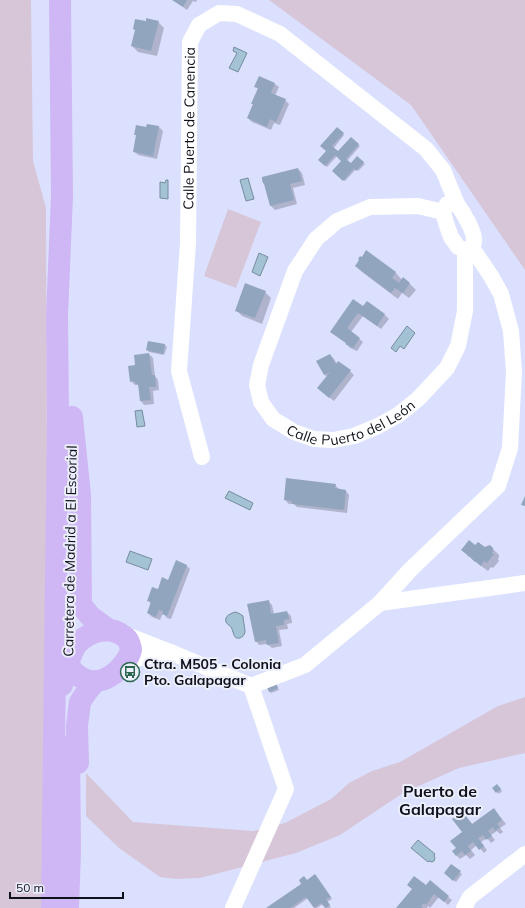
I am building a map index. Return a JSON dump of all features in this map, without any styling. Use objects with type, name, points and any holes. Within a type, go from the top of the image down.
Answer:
[{"type":"highway","name":"Carretera de Madrid a El Escorial","points":[[60,0],[62,196],[66,211],[67,272],[72,331],[65,417],[61,855],[68,908]]},
{"type":"highway","name":"Carretera de Madrid a El Escorial","points":[[65,417],[68,663]]},
{"type":"highway","points":[[65,417],[80,495],[81,604],[90,616],[127,639],[131,650],[126,661],[118,671],[105,679],[95,682],[85,680],[75,674],[68,663]]},
{"type":"highway","points":[[61,855],[62,676],[72,652],[78,643],[88,635],[100,630],[114,631]]},
{"type":"highway","points":[[61,855],[74,843],[78,772],[77,726],[80,702],[95,682]]},
{"type":"highway","name":"Carretera de Madrid a El Escorial","points":[[52,908],[61,855]]},
{"type":"street","name":"Calle Puerto de Canencia","points":[[202,457],[179,371],[188,243],[190,42],[199,25],[219,13],[237,14],[280,34],[426,149],[443,170],[449,207]]},
{"type":"street","name":"Calle Puerto del León","points":[[370,207],[449,207],[462,211],[473,234],[474,242],[469,249],[465,283],[464,311],[458,346],[446,368],[418,399],[398,415],[378,426],[354,436],[333,440],[314,439],[294,432],[273,419],[261,402],[257,385],[261,365],[295,271],[316,239],[338,221],[370,207]]},
{"type":"street","points":[[114,631],[170,652],[251,686],[305,665],[380,603],[411,569],[498,486],[510,448],[514,372],[511,331],[501,294],[491,276],[469,249],[458,247],[451,237],[446,223],[449,207]]},
{"type":"street","points":[[465,283],[480,275],[491,276]]},
{"type":"street","points":[[380,603],[525,583]]},
{"type":"street","points":[[126,661],[170,652]]},
{"type":"street","points":[[233,908],[286,789],[251,686]]},
{"type":"street","points":[[464,908],[470,897],[525,854]]},
{"type":"shaded area","points":[[0,0],[31,0],[33,161],[46,208],[48,706],[46,908],[0,908]]},
{"type":"shaded area","points":[[269,0],[525,0],[525,270],[411,105]]},
{"type":"shaded area","points":[[228,209],[261,222],[236,288],[204,276]]},
{"type":"shaded area","points":[[525,697],[525,753],[459,768],[403,793],[340,835],[296,853],[200,878],[176,879],[160,877],[119,848],[86,816],[86,773],[133,822],[253,831],[285,823],[331,799],[349,783],[372,771],[400,762],[498,706]]},
{"type":"water","points":[[234,47],[247,53],[238,72],[229,68],[237,53],[233,51]]},
{"type":"water","points":[[248,178],[254,199],[246,201],[240,180]]},
{"type":"water","points":[[166,180],[168,180],[168,199],[160,198],[160,182],[165,183]]},
{"type":"water","points":[[259,253],[268,257],[260,276],[252,272]]},
{"type":"water","points":[[407,326],[415,333],[404,349],[400,346],[396,352],[391,348]]},
{"type":"water","points":[[142,410],[145,426],[137,427],[135,411]]},
{"type":"water","points":[[229,491],[253,503],[250,510],[225,498]]},
{"type":"water","points":[[130,551],[152,559],[148,570],[126,562]]},
{"type":"water","points":[[236,612],[243,616],[245,630],[243,636],[238,638],[235,637],[226,620],[228,615]]},
{"type":"water","points":[[418,840],[435,854],[434,861],[428,862],[411,848]]},
{"type":"building","points":[[172,0],[187,0],[183,7]]},
{"type":"building","points":[[146,18],[159,21],[151,51],[131,46],[135,30],[133,29],[135,19],[146,21]]},
{"type":"building","points":[[259,76],[275,83],[271,93],[286,99],[276,122],[270,119],[267,127],[247,118],[258,88],[254,87]]},
{"type":"building","points":[[147,124],[159,126],[153,156],[133,152],[136,125],[146,127]]},
{"type":"building","points":[[337,127],[344,133],[332,146],[338,151],[351,137],[359,144],[346,159],[351,163],[357,156],[364,162],[356,171],[354,168],[343,181],[332,171],[341,161],[335,155],[325,166],[318,160],[326,151],[320,146]]},
{"type":"building","points":[[298,168],[302,181],[290,184],[294,200],[270,206],[262,177]]},
{"type":"building","points":[[366,250],[396,272],[392,278],[399,283],[403,277],[410,283],[403,293],[395,288],[391,293],[355,266],[360,256],[362,257]]},
{"type":"building","points":[[245,283],[266,291],[255,318],[235,311]]},
{"type":"building","points":[[353,299],[363,306],[367,301],[385,314],[377,326],[358,313],[347,328],[360,338],[353,348],[345,344],[346,343],[330,332]]},
{"type":"building","points":[[148,341],[165,344],[163,354],[146,350]]},
{"type":"building","points":[[149,353],[152,375],[155,375],[156,387],[149,387],[151,400],[140,401],[138,384],[134,381],[130,382],[128,366],[135,365],[134,355]]},
{"type":"building","points":[[330,354],[336,364],[338,361],[351,370],[329,398],[317,388],[330,372],[324,375],[316,361]]},
{"type":"building","points":[[286,478],[336,484],[335,488],[346,490],[344,510],[292,504],[292,501],[284,500]]},
{"type":"building","points":[[525,496],[525,506],[521,505]]},
{"type":"building","points":[[469,540],[475,545],[478,542],[485,547],[490,545],[493,548],[492,553],[494,554],[487,563],[484,561],[481,566],[461,550]]},
{"type":"building","points":[[176,560],[187,565],[167,616],[162,614],[163,611],[159,610],[156,617],[147,613],[151,602],[147,601],[152,587],[158,589],[162,577],[168,580]]},
{"type":"building","points":[[269,600],[271,614],[287,611],[289,619],[284,620],[284,625],[276,626],[279,643],[267,645],[266,640],[255,642],[247,604]]},
{"type":"building","points":[[276,683],[278,688],[269,692],[267,687]]},
{"type":"building","points":[[497,784],[501,789],[496,793],[492,788]]},
{"type":"building","points":[[494,808],[502,820],[497,824],[500,827],[495,831],[493,827],[488,831],[492,836],[486,840],[483,835],[478,838],[484,846],[479,850],[473,842],[468,846],[471,851],[465,855],[462,851],[456,856],[452,851],[456,848],[450,841],[462,832],[452,819],[462,811],[472,824]]},
{"type":"building","points":[[451,864],[461,871],[453,881],[444,873]]},
{"type":"building","points":[[315,874],[331,897],[326,899],[330,905],[325,908],[321,903],[314,908],[306,897],[290,908],[266,908],[301,884],[299,880],[304,876],[307,880]]},
{"type":"building","points":[[414,876],[426,885],[430,880],[449,896],[444,902],[434,894],[426,905],[424,903],[421,906],[423,908],[396,908],[412,889],[407,885]]},
{"type":"place","name":"Ctra. M505 - Colonia Pto. Galapagar","points":[[130,672]]},
{"type":"district","name":"Puerto de Galapagar","points":[[440,800]]}]
